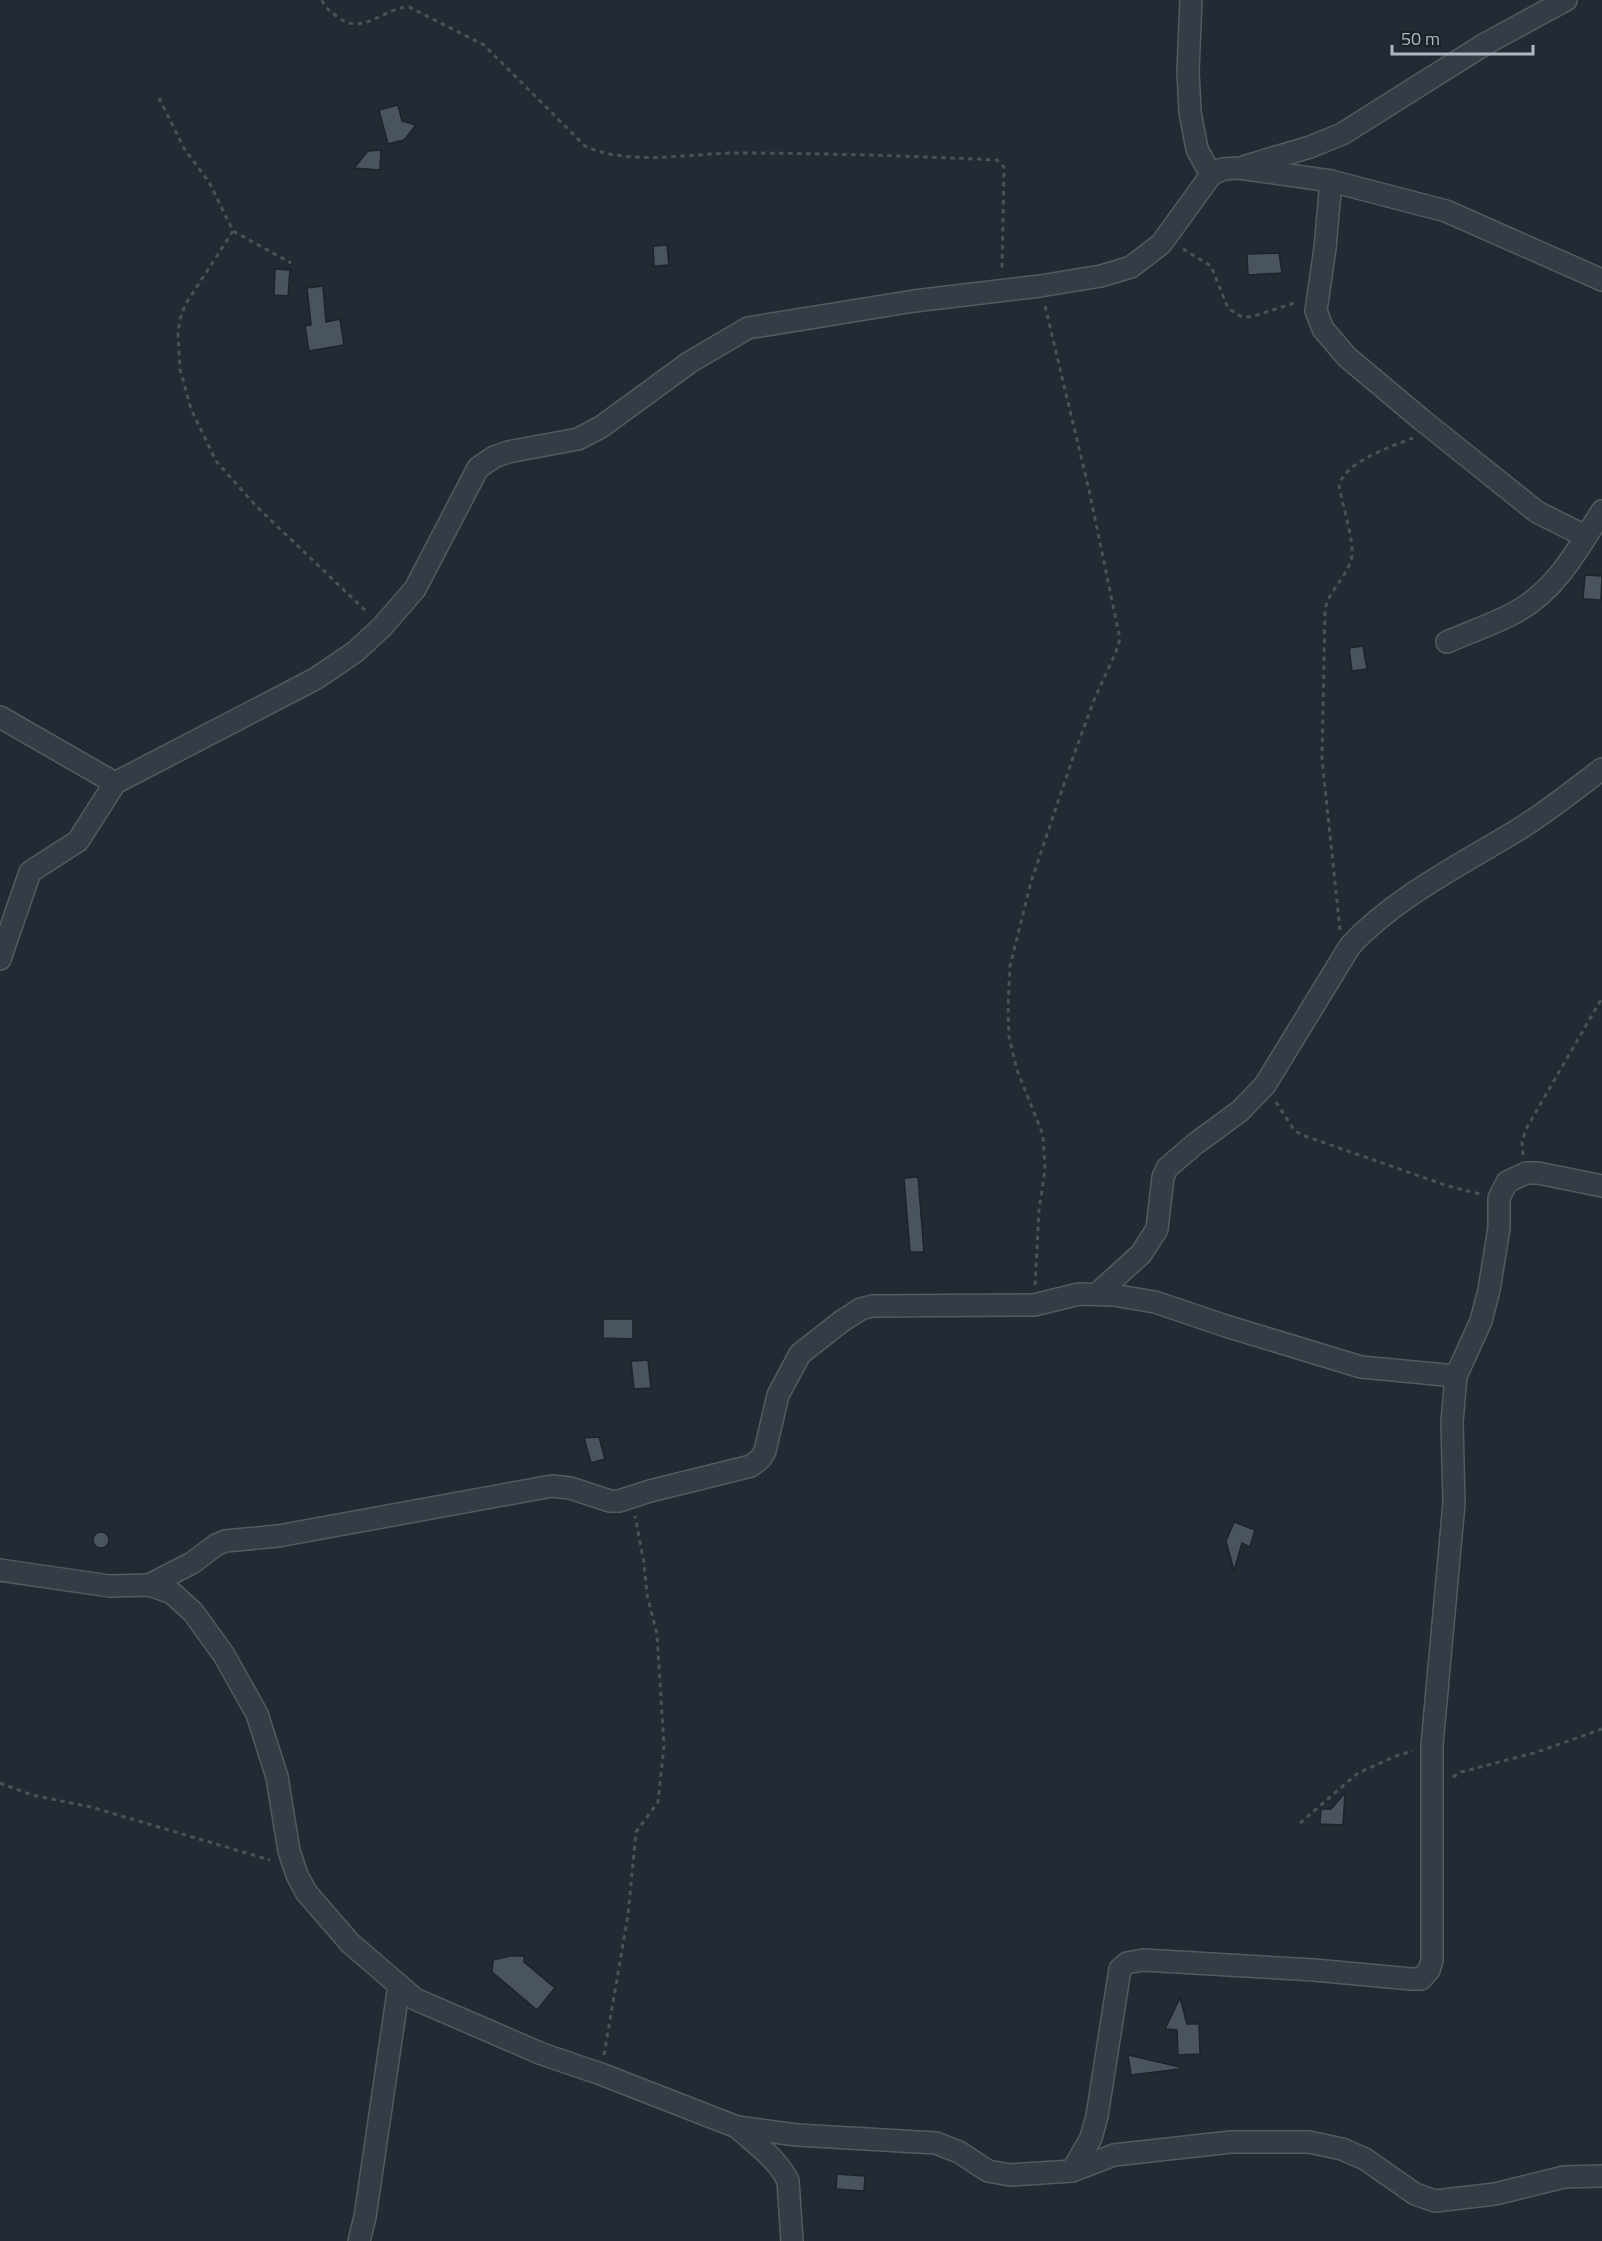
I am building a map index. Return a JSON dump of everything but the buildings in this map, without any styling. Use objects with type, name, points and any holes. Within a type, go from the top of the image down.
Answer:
[{"type":"street","points":[[1191,0],[1188,71],[1190,112],[1197,149],[1211,174]]},
{"type":"street","points":[[1239,168],[1310,147],[1342,134],[1485,44],[1566,0]]},
{"type":"street","points":[[0,959],[30,872],[78,841],[115,783],[315,679],[355,652],[382,627],[415,589],[478,468],[494,457],[578,439],[601,426],[690,362],[748,328],[914,301],[1040,286],[1101,276],[1131,267],[1168,236],[1211,174],[1222,169],[1239,168],[1331,181],[1446,211],[1602,280]]},
{"type":"street","points":[[1331,181],[1316,311],[1323,328],[1347,357],[1537,512],[1585,536]]},
{"type":"street","points":[[1447,642],[1516,612],[1532,601],[1563,571],[1602,511]]},
{"type":"street","points":[[0,717],[115,783]]},
{"type":"street","points":[[1098,1293],[1142,1254],[1157,1229],[1163,1177],[1167,1168],[1240,1111],[1265,1085],[1350,946],[1376,921],[1464,862],[1519,829],[1602,769]]},
{"type":"street","points":[[1072,2172],[1091,2138],[1097,2116],[1120,1969],[1127,1963],[1155,1960],[1421,1979],[1429,1970],[1432,1961],[1434,1799],[1432,1745],[1453,1513],[1452,1422],[1456,1376],[1481,1321],[1489,1290],[1499,1228],[1499,1198],[1507,1182],[1526,1173],[1550,1174],[1602,1186]]},
{"type":"street","points":[[148,1585],[192,1563],[225,1540],[278,1536],[552,1486],[585,1491],[610,1501],[632,1498],[650,1491],[751,1466],[761,1458],[765,1451],[777,1395],[800,1354],[842,1321],[861,1309],[872,1306],[1034,1305],[1079,1294],[1098,1293],[1155,1302],[1361,1367],[1456,1376]]},
{"type":"street","points":[[0,1570],[109,1586],[148,1585],[172,1593],[193,1612],[224,1656],[257,1714],[277,1777],[290,1851],[306,1892],[350,1943],[415,1999],[542,2054],[601,2074],[737,2127],[797,2135],[936,2143],[959,2152],[988,2171],[1010,2175],[1072,2172],[1114,2155],[1231,2142],[1309,2142],[1342,2149],[1365,2159],[1415,2194],[1435,2201],[1495,2194],[1564,2177],[1602,2176]]},
{"type":"street","points":[[359,2241],[365,2217],[399,1985]]},
{"type":"street","points":[[737,2127],[785,2174],[788,2181],[792,2241]]},
{"type":"path","points":[[322,0],[325,7],[341,20],[353,25],[409,8],[484,45],[585,146],[597,152],[643,157],[731,153],[997,160],[1004,167],[1000,267],[1006,282],[1016,288]]},
{"type":"path","points":[[159,98],[185,150],[209,182],[233,231],[291,263]]},
{"type":"path","points":[[233,231],[185,305],[180,319],[178,334],[180,369],[191,409],[216,461],[256,506],[382,627]]},
{"type":"path","points":[[1168,236],[1184,251],[1211,266],[1228,308],[1240,316],[1251,317],[1298,302],[1310,304],[1316,311]]},
{"type":"path","points":[[1034,1305],[1039,1210],[1045,1170],[1043,1135],[1017,1070],[1009,1037],[1010,966],[1031,882],[1087,720],[1120,639],[1089,490],[1040,286]]},
{"type":"path","points":[[1343,958],[1322,759],[1327,601],[1340,583],[1352,558],[1352,543],[1339,486],[1340,478],[1364,460],[1434,430]]},
{"type":"path","points":[[1526,1173],[1522,1149],[1526,1129],[1602,998]]},
{"type":"path","points":[[1265,1085],[1294,1130],[1302,1136],[1448,1186],[1499,1198]]},
{"type":"path","points":[[601,2074],[628,1915],[636,1833],[658,1802],[664,1746],[657,1634],[646,1595],[644,1563],[632,1498]]},
{"type":"path","points":[[1434,1799],[1443,1785],[1461,1772],[1534,1753],[1602,1730]]},
{"type":"path","points":[[1300,1823],[1358,1773],[1396,1756],[1432,1745]]},
{"type":"path","points":[[0,1783],[32,1795],[91,1807],[295,1868]]}]
